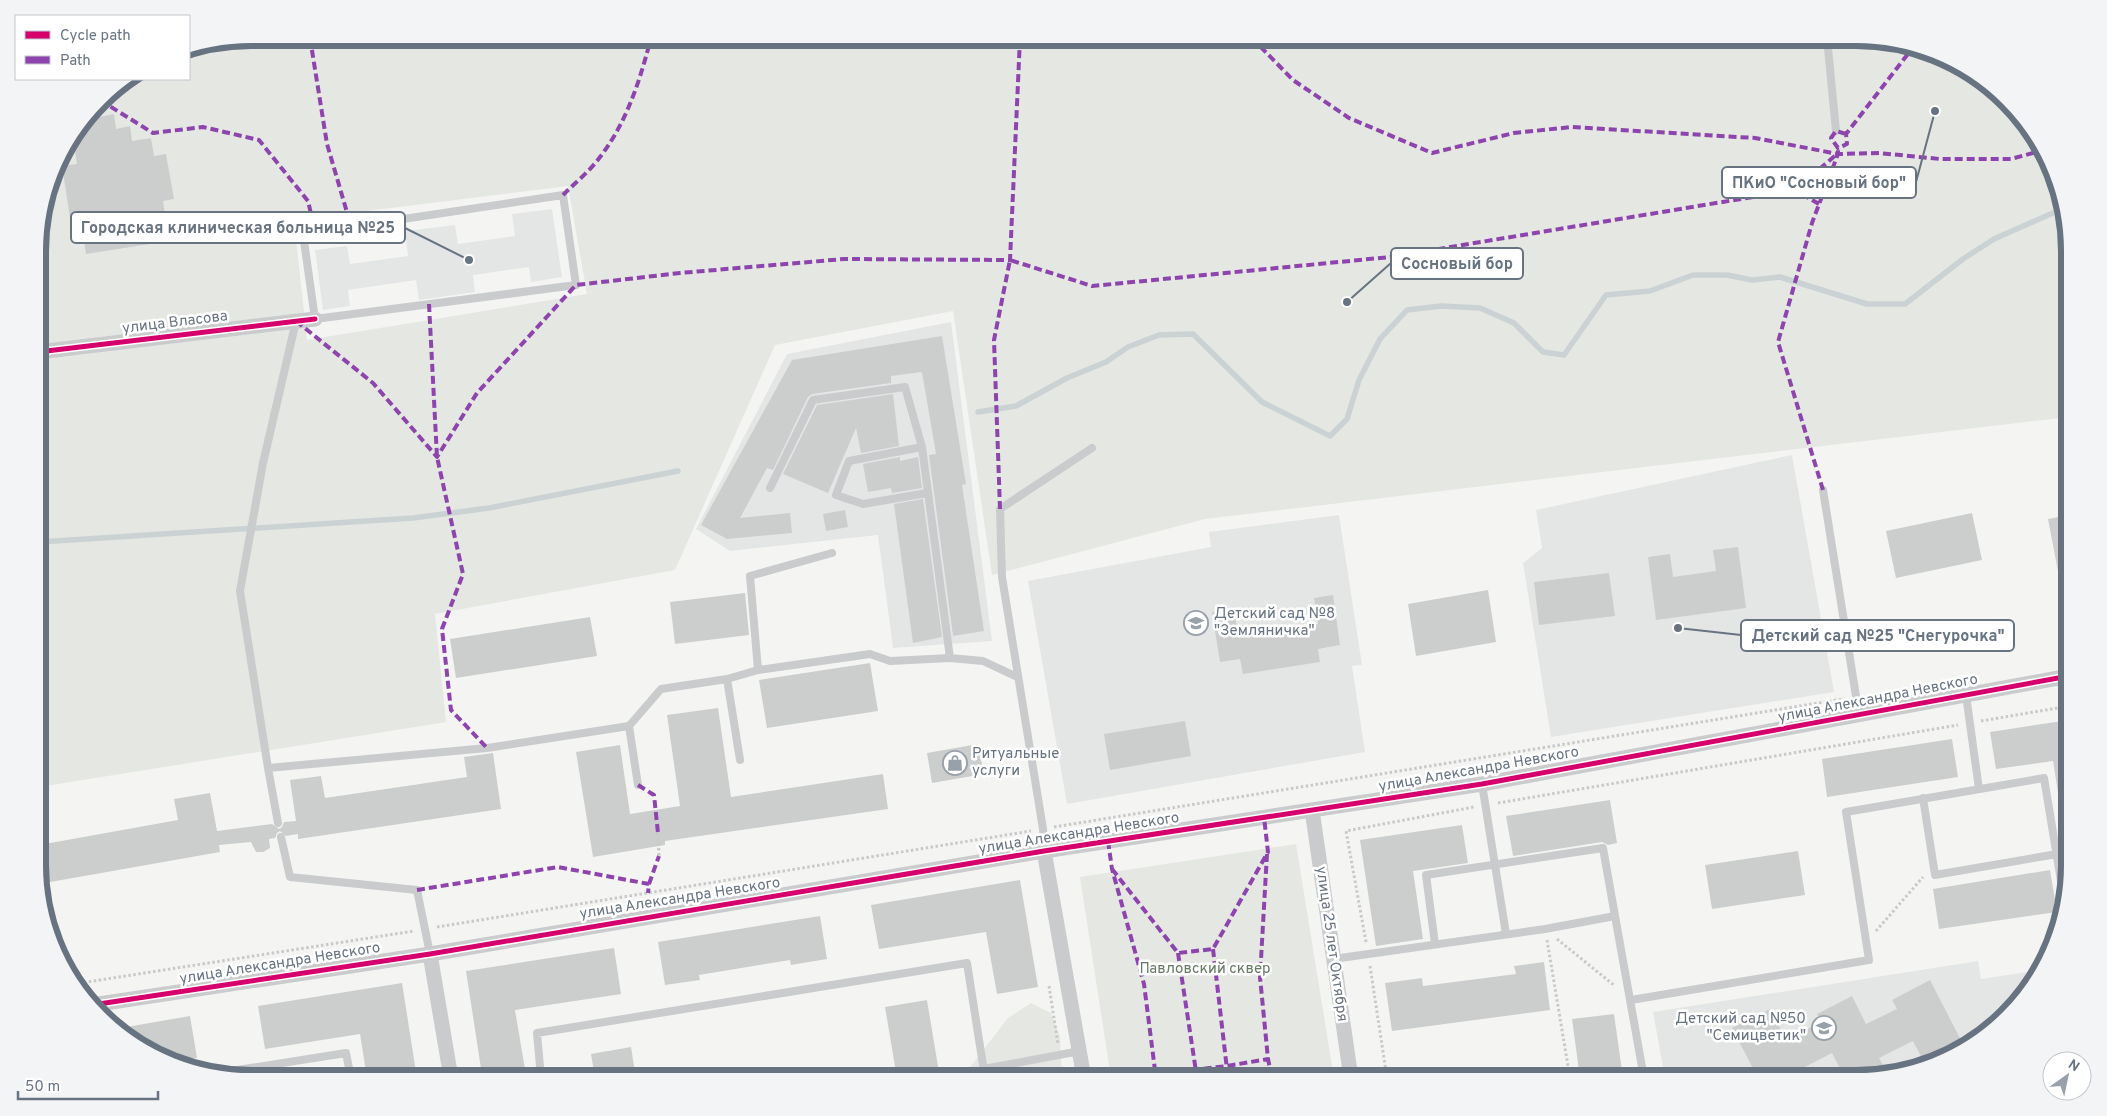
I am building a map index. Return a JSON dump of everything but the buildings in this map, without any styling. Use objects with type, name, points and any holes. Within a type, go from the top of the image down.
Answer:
[{"type":"street","name":"улица Власова","points":[[46,351],[314,319]]},
{"type":"street","name":"улица Александра Невского","points":[[100,1004],[430,954],[1044,851],[1482,784],[2061,677]]},
{"type":"street","name":"улица 25 лет Октября","points":[[1312,810],[1332,959],[1350,1070]]},
{"type":"street","points":[[1044,851],[1083,1070]]},
{"type":"street","points":[[430,954],[450,1070]]},
{"type":"lane","points":[[1828,46],[1836,131]]},
{"type":"lane","points":[[563,195],[576,285],[314,319],[303,234],[563,195]]},
{"type":"lane","points":[[278,823],[240,591],[263,463],[296,322]]},
{"type":"lane","points":[[770,488],[813,400],[904,387],[922,447],[950,658]]},
{"type":"lane","points":[[922,447],[849,461],[836,496],[863,504],[927,493]]},
{"type":"lane","points":[[1044,851],[1043,829],[1002,577],[1000,509],[1092,448]]},
{"type":"lane","points":[[1822,490],[1859,716]]},
{"type":"lane","points":[[758,670],[750,576],[832,553]]},
{"type":"lane","points":[[268,768],[486,748],[629,726],[661,688],[727,679],[758,670],[870,654],[890,661],[950,658],[983,662],[1017,677]]},
{"type":"lane","points":[[727,679],[740,760]]},
{"type":"lane","points":[[1966,695],[1979,789]]},
{"type":"lane","points":[[629,726],[638,785]]},
{"type":"lane","points":[[1631,1000],[1869,960],[1846,812],[2044,778],[2060,875]]},
{"type":"lane","points":[[1482,784],[1506,934]]},
{"type":"lane","points":[[1923,798],[1935,875],[2057,854]]},
{"type":"lane","points":[[281,837],[290,876],[417,890],[430,954]]},
{"type":"lane","points":[[1435,944],[1426,875],[1603,848],[1643,1070]]},
{"type":"lane","points":[[1332,959],[1545,929],[1616,916]]},
{"type":"lane","points":[[541,1070],[537,1033],[967,963],[984,1069],[1080,1051]]},
{"type":"lane","points":[[243,1069],[346,1053],[349,1070]]},
{"type":"path","points":[[84,983],[1856,697]]},
{"type":"path","points":[[1346,830],[2061,707]]},
{"type":"path","points":[[658,833],[659,856]]},
{"type":"path","points":[[1867,942],[1933,865]]},
{"type":"path","points":[[1545,929],[1631,1000]]},
{"type":"path","points":[[1545,929],[1569,1070]]},
{"type":"shaded area","points":[[552,209],[562,277],[531,282],[529,267],[473,275],[475,292],[419,300],[416,280],[348,290],[350,306],[323,310],[315,250],[347,246],[350,264],[408,256],[405,231],[455,225],[458,244],[515,236],[512,214]]},
{"type":"shaded area","points":[[951,322],[992,641],[893,648],[878,535],[730,551],[696,529],[787,354]]},
{"type":"shaded area","points":[[1792,455],[1834,692],[1551,737],[1523,563],[1542,548],[1536,510]]},
{"type":"shaded area","name":"Детский сад №8 \"Земляничка\"","points":[[1339,515],[1362,665],[1352,666],[1365,752],[1067,804],[1028,581],[1211,547],[1209,532]]},
{"type":"shaded area","name":"Детский сад №50 \"Семицветик\"","points":[[1978,961],[1981,979],[2030,972],[2001,1010],[1970,1035],[1947,1049],[1922,1059],[1883,1068],[1856,1070],[1664,1070],[1653,1012]]},
{"type":"green space","points":[[251,46],[1856,46],[1883,48],[1909,53],[1947,67],[1970,81],[2001,106],[2018,126],[2040,160],[2050,185],[2057,211],[2061,251],[2061,418],[1205,519],[992,575],[953,311],[775,345],[675,570],[435,614],[446,722],[46,786],[46,251],[50,211],[57,185],[67,160],[81,137],[106,106],[139,80],[190,80],[190,55],[211,50]],"holes":[[[568,186],[587,294],[307,340],[294,220]]]},
{"type":"green space","name":"Павловский сквер","points":[[1296,844],[1333,1070],[1110,1070],[1080,877]]},
{"type":"green space","points":[[1031,1003],[1051,1013],[1060,1037],[1062,1070],[968,1070],[1008,1018]]},
{"type":"waterway","points":[[978,412],[1016,406],[1067,378],[1106,362],[1128,347],[1159,335],[1193,334],[1262,402],[1330,436],[1347,419],[1359,380],[1380,339],[1407,310],[1441,306],[1480,308],[1514,323],[1543,352],[1564,355],[1606,295],[1650,291],[1693,275],[1727,275],[1752,280],[1780,277],[1867,304],[1905,304],[1963,259],[1994,239],[2057,211]]},
{"type":"waterway","points":[[46,542],[413,518],[489,508],[678,471]]},
{"type":"marked path","points":[[311,46],[327,144],[351,226]]},
{"type":"marked path","points":[[563,195],[596,162],[618,130],[632,100],[649,46]]},
{"type":"marked path","points":[[296,321],[373,383],[437,457],[477,393],[576,285],[680,273],[844,259],[1010,260],[1020,46]]},
{"type":"marked path","points":[[1260,46],[1293,80],[1349,118],[1432,153],[1514,133],[1572,127],[1755,138],[1838,154],[1879,153],[1940,159],[2011,159],[2035,152]]},
{"type":"marked path","points":[[1846,134],[1909,53]]},
{"type":"marked path","points":[[107,105],[153,133],[203,127],[259,140],[308,201],[315,231]]},
{"type":"marked path","points":[[1836,131],[1846,134],[1847,144],[1838,148],[1831,138],[1836,131]]},
{"type":"marked path","points":[[1823,490],[1778,342],[1812,223],[1838,154],[1838,148]]},
{"type":"marked path","points":[[1819,204],[1795,190],[1836,155]]},
{"type":"marked path","points":[[1000,509],[994,340],[1010,260],[1092,286],[1390,257],[1795,190]]},
{"type":"marked path","points":[[429,304],[437,457],[463,574],[442,629],[451,710],[487,748]]},
{"type":"marked path","points":[[638,785],[654,795],[658,833]]},
{"type":"marked path","points":[[1112,869],[1178,953],[1213,949],[1268,852],[1264,817]]},
{"type":"marked path","points":[[1108,841],[1112,869],[1144,984],[1155,1070]]},
{"type":"marked path","points":[[1267,854],[1260,977],[1270,1070]]},
{"type":"marked path","points":[[649,884],[659,856]]},
{"type":"marked path","points":[[417,890],[558,867],[649,884],[648,893]]},
{"type":"marked path","points":[[1213,949],[1227,1070]]},
{"type":"marked path","points":[[1178,953],[1196,1070]]},
{"type":"marked path","points":[[1192,1070],[1268,1059]]},
{"type":"cycle path","points":[[46,351],[315,319]]},
{"type":"cycle path","points":[[100,1004],[430,954],[1044,851],[1482,784],[2061,677]]},
{"type":"place","name":"ПКиО \"Сосновый бор\"","points":[[1935,111]]},
{"type":"place","name":"Городская клиническая больница №25","points":[[469,260]]},
{"type":"place","name":"Сосновый бор","points":[[1347,302]]},
{"type":"place","name":"Детский сад №8 \"Земляничка\"","points":[[1196,623]]},
{"type":"place","name":"Детский сад №25 \"Снегурочка\"","points":[[1678,628]]},
{"type":"place","name":"Ритуальные услуги","points":[[955,763]]},
{"type":"place","name":"Детский сад №50 \"Семицветик\"","points":[[1824,1028]]}]
